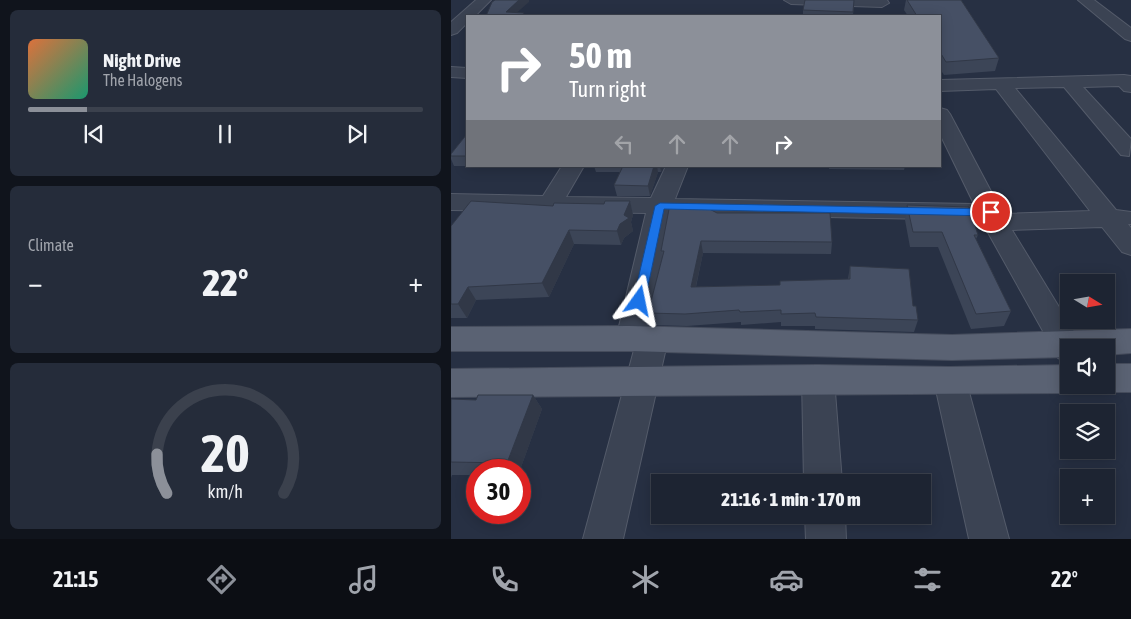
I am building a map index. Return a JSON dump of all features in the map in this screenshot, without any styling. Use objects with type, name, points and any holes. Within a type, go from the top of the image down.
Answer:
[{"type":"main road","points":[[451,339],[642,339],[817,347],[1060,348]]},
{"type":"main road","points":[[1115,343],[1131,341]]},
{"type":"main road","points":[[1115,378],[1131,378]]},
{"type":"main road","points":[[451,383],[818,379],[950,381],[1060,379]]},
{"type":"street","points":[[468,15],[484,0]]},
{"type":"street","points":[[791,0],[884,7]]},
{"type":"street","points":[[1085,0],[1131,36]]},
{"type":"street","points":[[451,30],[466,16]]},
{"type":"street","points":[[451,72],[466,73]]},
{"type":"street","points":[[941,85],[1124,80],[1131,87]]},
{"type":"street","points":[[1069,82],[1129,150]]},
{"type":"street","points":[[1001,83],[1120,219],[1131,246]]},
{"type":"street","points":[[941,118],[946,138],[1063,339]]},
{"type":"street","points":[[550,204],[572,167]]},
{"type":"street","points":[[603,539],[643,381],[642,339],[660,206],[677,167]]},
{"type":"street","points":[[451,202],[1120,219]]},
{"type":"street","points":[[818,379],[823,474]]},
{"type":"street","points":[[950,381],[989,539]]},
{"type":"street","points":[[825,524],[826,539]]},
{"type":"building","points":[[495,0],[519,0],[506,12],[524,13],[523,15],[486,15],[492,2]]},
{"type":"building","points":[[805,0],[854,0],[853,12],[803,10]]},
{"type":"building","points":[[907,0],[961,0],[999,58],[946,62],[941,54],[941,15],[916,15]]},
{"type":"building","points":[[466,135],[466,156],[451,156]]},
{"type":"building","points":[[623,167],[654,167],[648,186],[614,185]]},
{"type":"building","points":[[471,201],[553,206],[554,203],[604,204],[605,201],[630,201],[624,215],[629,218],[620,224],[617,231],[569,230],[542,283],[468,287],[458,304],[451,304],[451,226]]},
{"type":"building","points":[[670,204],[700,204],[717,213],[830,213],[832,242],[701,241],[691,287],[780,285],[780,281],[850,279],[850,266],[909,269],[913,306],[916,306],[918,320],[816,317],[815,313],[781,314],[781,310],[740,312],[739,310],[685,314],[648,313],[664,251],[661,251]]},
{"type":"building","points":[[907,205],[969,207],[978,235],[974,235],[1011,311],[976,314],[942,232],[913,232]]},
{"type":"building","points":[[478,395],[533,395],[509,459],[466,459],[466,462],[451,462],[451,399],[476,400]]},
{"type":"route","points":[[639,301],[660,206],[991,212]]}]
